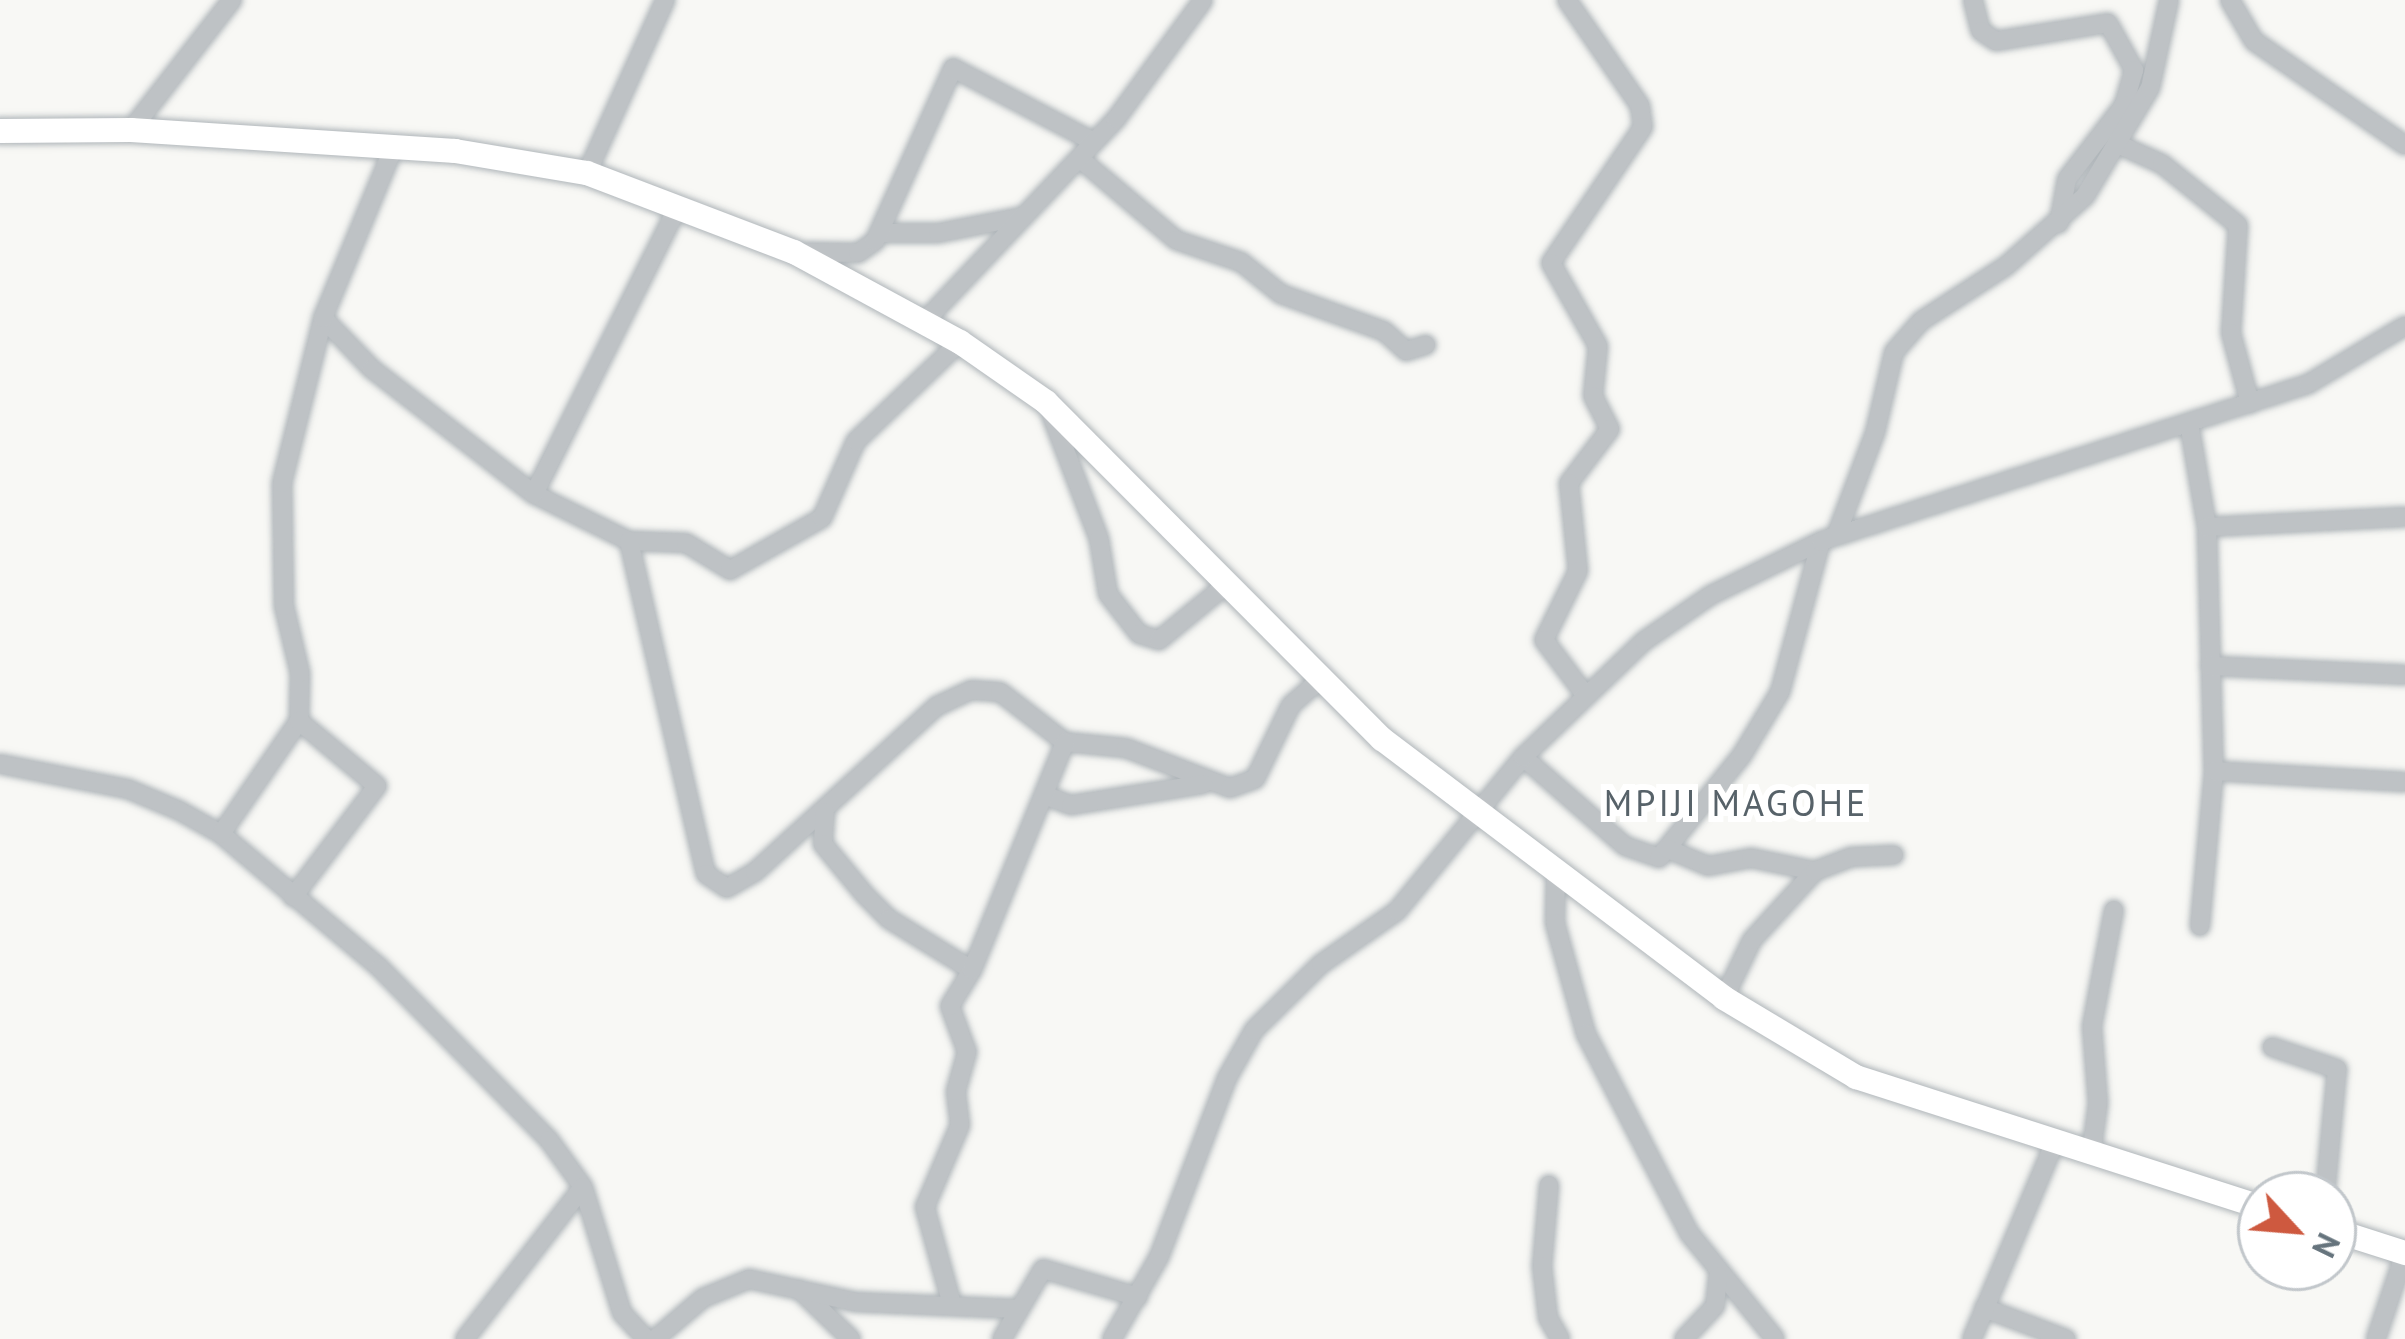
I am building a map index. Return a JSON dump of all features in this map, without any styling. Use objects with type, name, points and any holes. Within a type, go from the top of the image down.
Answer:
[{"type":"street","points":[[131,130],[232,0]]},
{"type":"street","points":[[587,172],[665,0]]},
{"type":"street","points":[[924,322],[1094,142],[1204,0]]},
{"type":"street","points":[[1567,0],[1640,106],[1642,128],[1551,263],[1598,346],[1593,396],[1610,429],[1569,484],[1578,571],[1544,640],[1586,696]]},
{"type":"street","points":[[1973,0],[1981,31],[1996,41],[2108,23],[2134,70],[2124,105],[2067,179],[2059,223]]},
{"type":"street","points":[[1523,757],[1625,846],[1654,860],[1668,850],[1780,692],[1901,341],[2059,223],[2122,146],[2150,88],[2169,0]]},
{"type":"street","points":[[2230,0],[2238,21],[2254,41],[2405,145]]},
{"type":"street","points":[[2238,21],[2249,0]]},
{"type":"street","points":[[794,252],[858,253],[880,233],[953,68],[1094,142]]},
{"type":"street","points":[[0,132],[131,130],[394,147],[587,172],[794,252],[960,342],[1046,402],[1319,681],[1475,810],[1724,998],[1856,1077],[2237,1200]]},
{"type":"street","points":[[2122,146],[2162,164],[2238,225],[2230,333],[2250,403]]},
{"type":"street","points":[[221,834],[298,721],[279,518],[323,318],[394,147]]},
{"type":"street","points":[[1079,158],[1176,240],[1241,262],[1281,294],[1384,331],[1406,351],[1426,346]]},
{"type":"street","points":[[534,494],[678,207]]},
{"type":"street","points":[[880,233],[938,233],[1020,217]]},
{"type":"street","points":[[323,318],[372,369],[534,494],[629,541],[686,543],[730,570],[822,518],[856,441],[960,342]]},
{"type":"street","points":[[1112,1339],[1138,1297],[1254,1030],[1321,964],[1397,910],[1523,757],[1644,640],[1711,595],[1829,539],[2308,384],[2405,326]]},
{"type":"street","points":[[1046,402],[1099,539],[1108,594],[1139,634],[1159,640],[1226,585]]},
{"type":"street","points":[[2188,423],[2207,527],[2215,771],[2200,926]]},
{"type":"street","points":[[2207,527],[2405,518]]},
{"type":"street","points":[[629,541],[706,874],[727,888],[738,884],[827,808],[937,706],[971,690],[1000,692],[1065,742],[1126,748],[1208,783]]},
{"type":"street","points":[[2210,666],[2405,675]]},
{"type":"street","points":[[1047,796],[1071,805],[1208,783],[1242,787],[1255,779],[1291,705],[1319,681]]},
{"type":"street","points":[[293,897],[377,786],[298,721]]},
{"type":"street","points":[[951,1301],[926,1208],[960,1125],[956,1091],[967,1052],[950,1006],[972,970],[1047,796],[1065,742]]},
{"type":"street","points":[[0,764],[128,789],[221,834],[380,968],[549,1140],[583,1187],[622,1313],[650,1339],[718,1289],[748,1279],[855,1301],[951,1301],[1018,1309]]},
{"type":"street","points":[[2215,771],[2405,782]]},
{"type":"street","points":[[827,808],[823,844],[865,895],[972,970]]},
{"type":"street","points":[[1668,850],[1708,866],[1751,858],[1815,872]]},
{"type":"street","points":[[1724,998],[1752,940],[1815,872],[1851,857],[1894,855]]},
{"type":"street","points":[[1556,870],[1556,923],[1586,1034],[1661,1186],[1718,1276],[1775,1339]]},
{"type":"street","points":[[2091,1156],[2098,1103],[2092,1026],[2114,910]]},
{"type":"street","points":[[2272,1047],[2337,1069],[2327,1171]]},
{"type":"street","points":[[1972,1339],[2055,1142]]},
{"type":"street","points":[[1549,1185],[1542,1266],[1548,1318],[1560,1339]]},
{"type":"street","points":[[465,1339],[583,1187]]},
{"type":"street","points":[[2357,1238],[2405,1253],[2376,1338]]},
{"type":"street","points":[[1002,1339],[1037,1274],[1050,1267],[1138,1297]]},
{"type":"street","points":[[1684,1339],[1715,1306],[1718,1276]]},
{"type":"street","points":[[795,1285],[851,1339]]},
{"type":"street","points":[[1984,1308],[2066,1339]]},
{"type":"district","name":"MPIJI MAGOHE","points":[[1736,803]]}]
